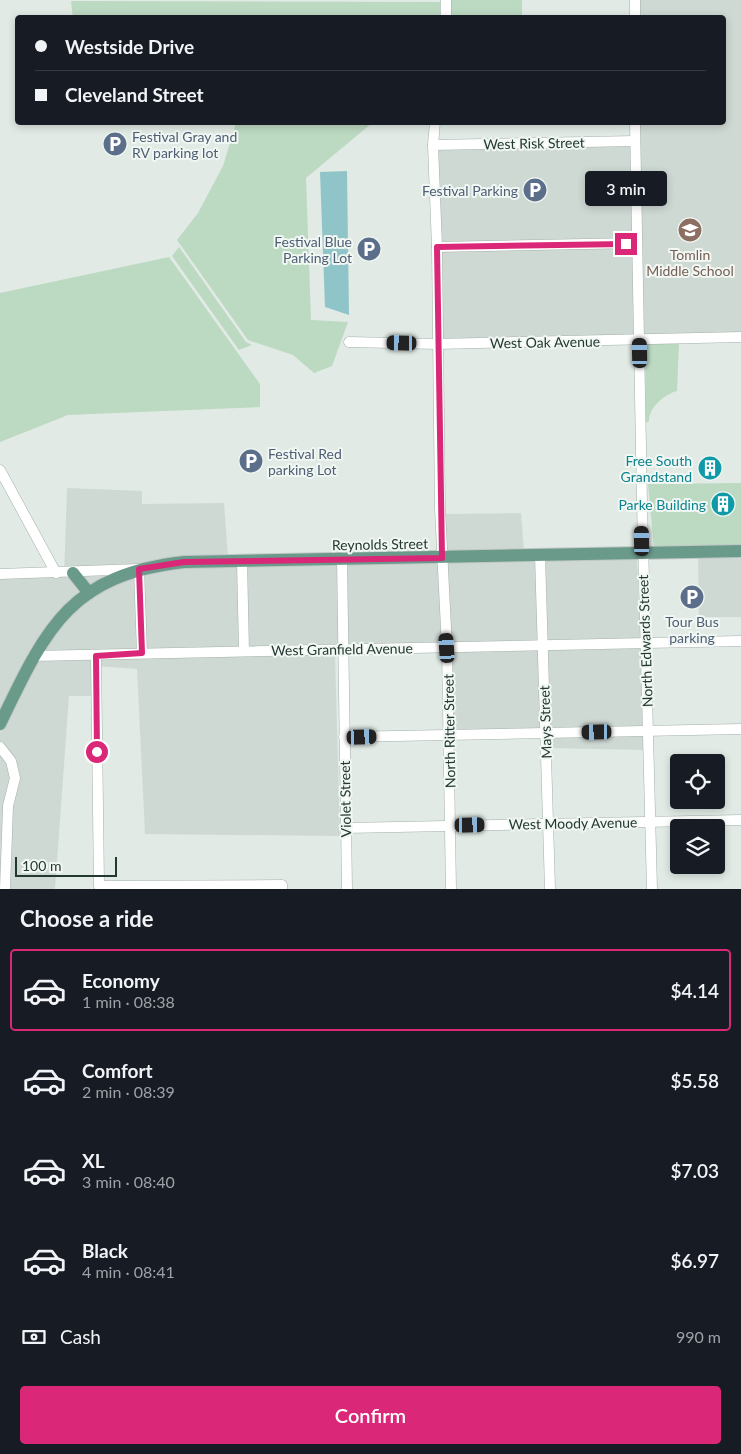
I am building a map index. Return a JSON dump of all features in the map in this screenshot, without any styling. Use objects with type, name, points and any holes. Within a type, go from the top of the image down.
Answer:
[{"type":"main road","name":"Reynolds Street","points":[[0,724],[33,656],[52,628],[89,593],[118,577],[139,569],[184,562],[741,551]]},
{"type":"main road","points":[[73,573],[89,593]]},
{"type":"street","points":[[446,0],[446,15]]},
{"type":"street","points":[[635,0],[635,15]]},
{"type":"street","name":"North Ritter Street","points":[[435,125],[433,145],[437,247],[442,558],[447,648],[451,889]]},
{"type":"street","name":"North Edwards Street","points":[[635,125],[645,643],[652,889]]},
{"type":"street","name":"West Risk Street","points":[[433,145],[635,141]]},
{"type":"street","points":[[437,247],[637,244]]},
{"type":"street","name":"West Oak Avenue","points":[[350,342],[438,344],[741,337]]},
{"type":"street","points":[[0,470],[5,491],[56,573]]},
{"type":"street","name":"Mays Street","points":[[540,555],[550,889]]},
{"type":"street","name":"Violet Street","points":[[342,559],[347,889]]},
{"type":"street","points":[[242,561],[244,650]]},
{"type":"street","points":[[139,569],[142,653]]},
{"type":"street","name":"Reynolds Street","points":[[0,574],[73,573],[139,569]]},
{"type":"street","name":"West Granfield Avenue","points":[[33,656],[96,656],[244,650],[343,650],[741,641]]},
{"type":"street","points":[[96,656],[99,886],[146,888],[282,884],[282,889]]},
{"type":"street","points":[[344,737],[741,729]]},
{"type":"street","points":[[0,747],[11,760],[15,778],[8,806],[5,889]]},
{"type":"street","name":"West Moody Avenue","points":[[346,828],[741,820]]},
{"type":"shaded area","name":"Tomlin Middle School","points":[[635,0],[741,0],[741,337],[640,339],[637,125],[726,125],[726,15],[635,15]]},
{"type":"shaded area","name":"Festival Parking","points":[[632,145],[634,240],[440,243],[437,149]]},
{"type":"shaded area","points":[[634,248],[636,335],[441,340],[441,251]]},
{"type":"shaded area","points":[[67,488],[142,491],[142,504],[224,503],[228,557],[184,558],[84,592],[0,716],[0,578],[64,577]]},
{"type":"shaded area","points":[[521,513],[524,552],[445,554],[444,514]]},
{"type":"shaded area","points":[[741,554],[741,617],[699,617],[698,555]]},
{"type":"shaded area","points":[[537,559],[542,729],[452,730],[445,562]]},
{"type":"shaded area","points":[[544,559],[637,559],[644,727],[549,729]]},
{"type":"shaded area","points":[[339,563],[340,654],[335,654],[340,836],[145,834],[137,669],[96,666],[100,696],[69,696],[55,889],[0,889],[0,733],[36,658],[67,616],[103,589],[160,569]]},
{"type":"shaded area","points":[[346,563],[438,563],[443,653],[347,654]]},
{"type":"shaded area","points":[[645,735],[645,750],[549,748],[549,737]]},
{"type":"green space","points":[[449,0],[522,0],[522,15],[449,15]]},
{"type":"green space","points":[[71,1],[440,2],[440,15],[73,15]]},
{"type":"green space","points":[[235,125],[370,125],[306,178],[311,320],[348,322],[332,366],[314,373],[293,355],[248,340],[177,240],[198,213],[223,166]]},
{"type":"green space","points":[[179,247],[246,342],[252,345],[239,350],[172,256]]},
{"type":"green space","points":[[169,257],[260,384],[260,407],[68,415],[0,442],[0,293]]},
{"type":"green space","points":[[679,343],[677,391],[658,402],[652,411],[649,421],[646,423],[645,344]]},
{"type":"green space","points":[[741,483],[741,547],[654,548],[648,484]]},
{"type":"water","points":[[347,171],[349,315],[325,307],[320,172]]},
{"type":"place","name":"Festival Gray and RV parking lot","points":[[115,144]]},
{"type":"place","name":"Festival Parking","points":[[535,190]]},
{"type":"place","name":"Tomlin Middle School","points":[[690,230]]},
{"type":"place","name":"Festival Blue Parking Lot","points":[[369,249]]},
{"type":"place","name":"Festival Red parking Lot","points":[[251,461]]},
{"type":"place","name":"Free South Grandstand","points":[[710,468]]},
{"type":"place","name":"Parke Building","points":[[723,504]]},
{"type":"place","name":"Tour Bus parking","points":[[692,597]]},
{"type":"route","points":[[97,752],[96,656],[142,653],[139,569],[184,562],[442,558],[437,247],[626,244]]}]
